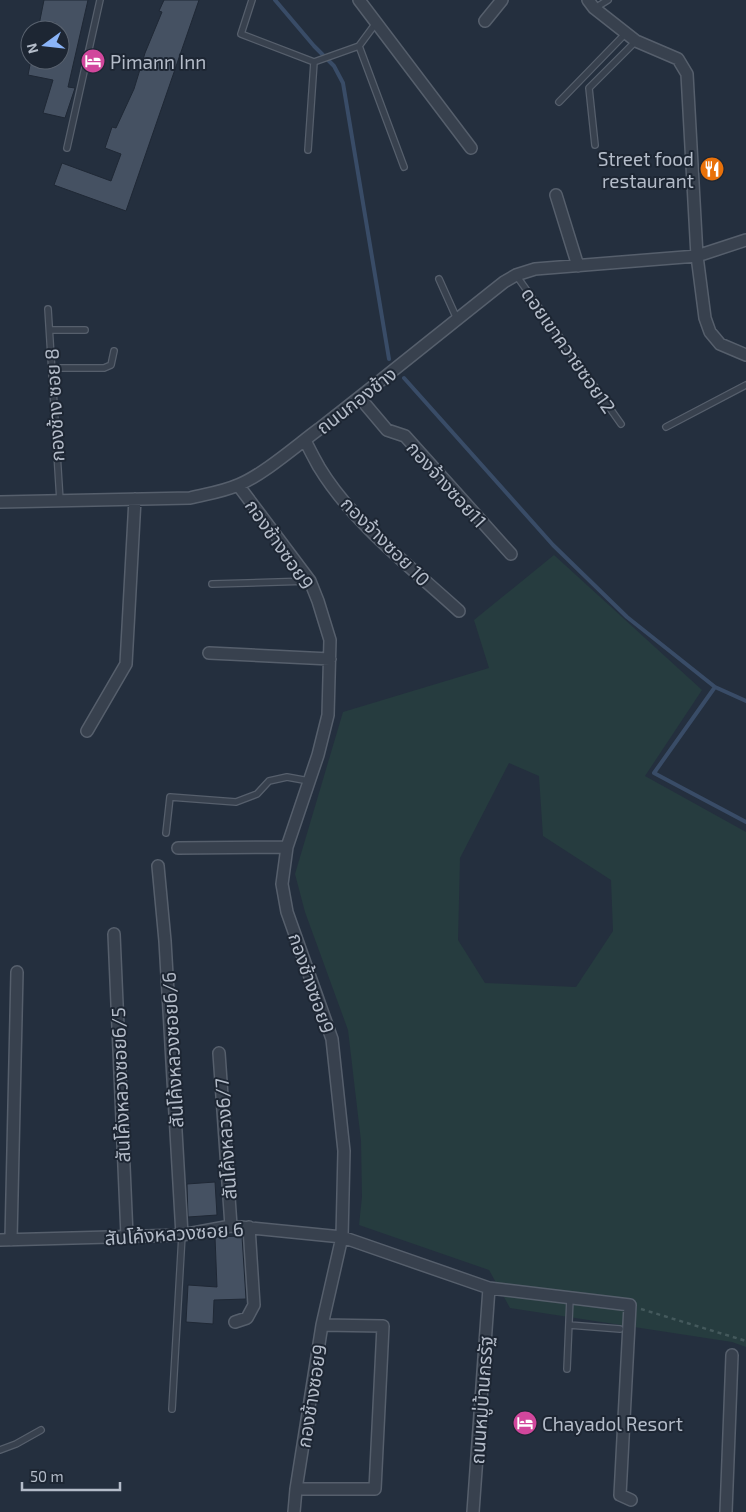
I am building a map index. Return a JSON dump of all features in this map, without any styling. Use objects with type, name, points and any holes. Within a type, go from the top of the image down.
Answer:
[{"type":"street","points":[[359,0],[471,148]]},
{"type":"street","points":[[485,21],[502,0]]},
{"type":"street","points":[[591,4],[636,41],[678,59],[687,74],[698,256],[705,318],[710,332],[720,344],[746,355]]},
{"type":"street","points":[[556,195],[578,266]]},
{"type":"street","name":"ถนนกองช้าง","points":[[0,502],[190,498],[238,485],[256,476],[305,440],[504,282],[516,275],[535,270],[698,256],[746,240]]},
{"type":"street","name":"กองจ้างซอย11","points":[[360,398],[388,430],[405,436],[511,554]]},
{"type":"street","name":"กองจ้างซอย 10","points":[[305,440],[319,468],[369,529],[459,611]]},
{"type":"street","name":"กองช้างซอย9","points":[[238,485],[310,580],[330,640],[328,715],[287,847],[282,884],[287,912],[332,1039],[344,1151],[342,1237],[322,1325],[294,1512]]},
{"type":"street","points":[[87,731],[126,664],[135,499]]},
{"type":"street","points":[[209,653],[330,659]]},
{"type":"street","points":[[178,848],[287,847]]},
{"type":"street","name":"สันโค้งหลวงซอย6/6","points":[[158,866],[165,941],[182,1235]]},
{"type":"street","name":"สันโค้งหลวงซอย6/5","points":[[114,934],[127,1236]]},
{"type":"street","points":[[5,1240],[16,972]]},
{"type":"street","name":"สันโค้งหลวง6/7","points":[[219,1053],[231,1226]]},
{"type":"street","name":"สันโค้งหลวงซอย 6","points":[[5,1240],[182,1235],[231,1226],[250,1227],[342,1237],[489,1288],[630,1305]]},
{"type":"street","points":[[234,1322],[247,1318],[254,1305],[250,1227]]},
{"type":"street","name":"ถนนหมู่บ้านกรรัฐ","points":[[472,1512],[489,1288]]},
{"type":"street","points":[[630,1305],[620,1495],[631,1500]]},
{"type":"street","points":[[296,1489],[375,1490],[383,1326],[322,1325]]},
{"type":"street","points":[[726,1512],[732,1355]]},
{"type":"lane","points":[[67,148],[100,0]]},
{"type":"lane","points":[[252,0],[241,34],[314,62],[359,46],[376,23]]},
{"type":"lane","points":[[591,4],[608,0]]},
{"type":"lane","points":[[559,102],[626,33]]},
{"type":"lane","points":[[596,145],[589,88],[636,41]]},
{"type":"lane","points":[[359,46],[404,168]]},
{"type":"lane","points":[[308,150],[314,62]]},
{"type":"lane","name":"ดอยเขาควายซอย12","points":[[516,275],[622,424]]},
{"type":"lane","points":[[439,279],[457,319]]},
{"type":"lane","name":"กองช้าง ซอย 8","points":[[48,309],[60,501]]},
{"type":"lane","points":[[50,330],[85,330]]},
{"type":"lane","points":[[52,368],[104,368],[111,365],[114,351]]},
{"type":"lane","points":[[666,427],[746,385]]},
{"type":"lane","points":[[212,584],[310,580]]},
{"type":"lane","points":[[166,832],[170,797],[236,802],[257,794],[269,781],[287,777],[309,781]]},
{"type":"lane","points":[[172,1409],[182,1235]]},
{"type":"lane","points":[[567,1369],[570,1298]]},
{"type":"lane","points":[[568,1325],[620,1329]]},
{"type":"lane","points":[[0,1450],[16,1444],[41,1430]]},
{"type":"path","points":[[630,1305],[746,1341]]},
{"type":"green space","points":[[554,555],[702,690],[645,776],[746,832],[746,1347],[732,1342],[510,1308],[489,1270],[359,1225],[362,1197],[361,1141],[348,1030],[305,912],[295,874],[343,712],[489,668],[474,620]],"holes":[[[509,763],[539,776],[543,836],[611,880],[613,931],[576,987],[485,983],[458,940],[460,858]]]},
{"type":"building","points":[[44,0],[88,0],[68,87],[75,88],[65,118],[43,113],[53,80],[28,75],[29,70],[70,70],[70,20],[40,20]]},
{"type":"building","points":[[164,0],[199,0],[126,211],[54,185],[62,163],[111,181],[121,154],[105,148],[112,127],[116,128],[134,89],[145,53],[162,12],[159,11]]},
{"type":"building","points":[[215,1182],[217,1215],[188,1217],[187,1184]]},
{"type":"building","points":[[242,1236],[246,1299],[214,1300],[213,1324],[186,1322],[188,1285],[217,1287],[215,1237]]},
{"type":"waterway","points":[[275,0],[314,46],[334,66],[343,83],[389,359]]},
{"type":"waterway","points":[[404,378],[553,545],[627,617],[715,687],[746,701]]},
{"type":"waterway","points":[[715,687],[654,773],[746,822]]},
{"type":"place","name":"Pimann Inn","points":[[93,61]]},
{"type":"place","name":"Street food restaurant","points":[[712,169]]},
{"type":"place","name":"Chayadol Resort","points":[[525,1423]]}]
